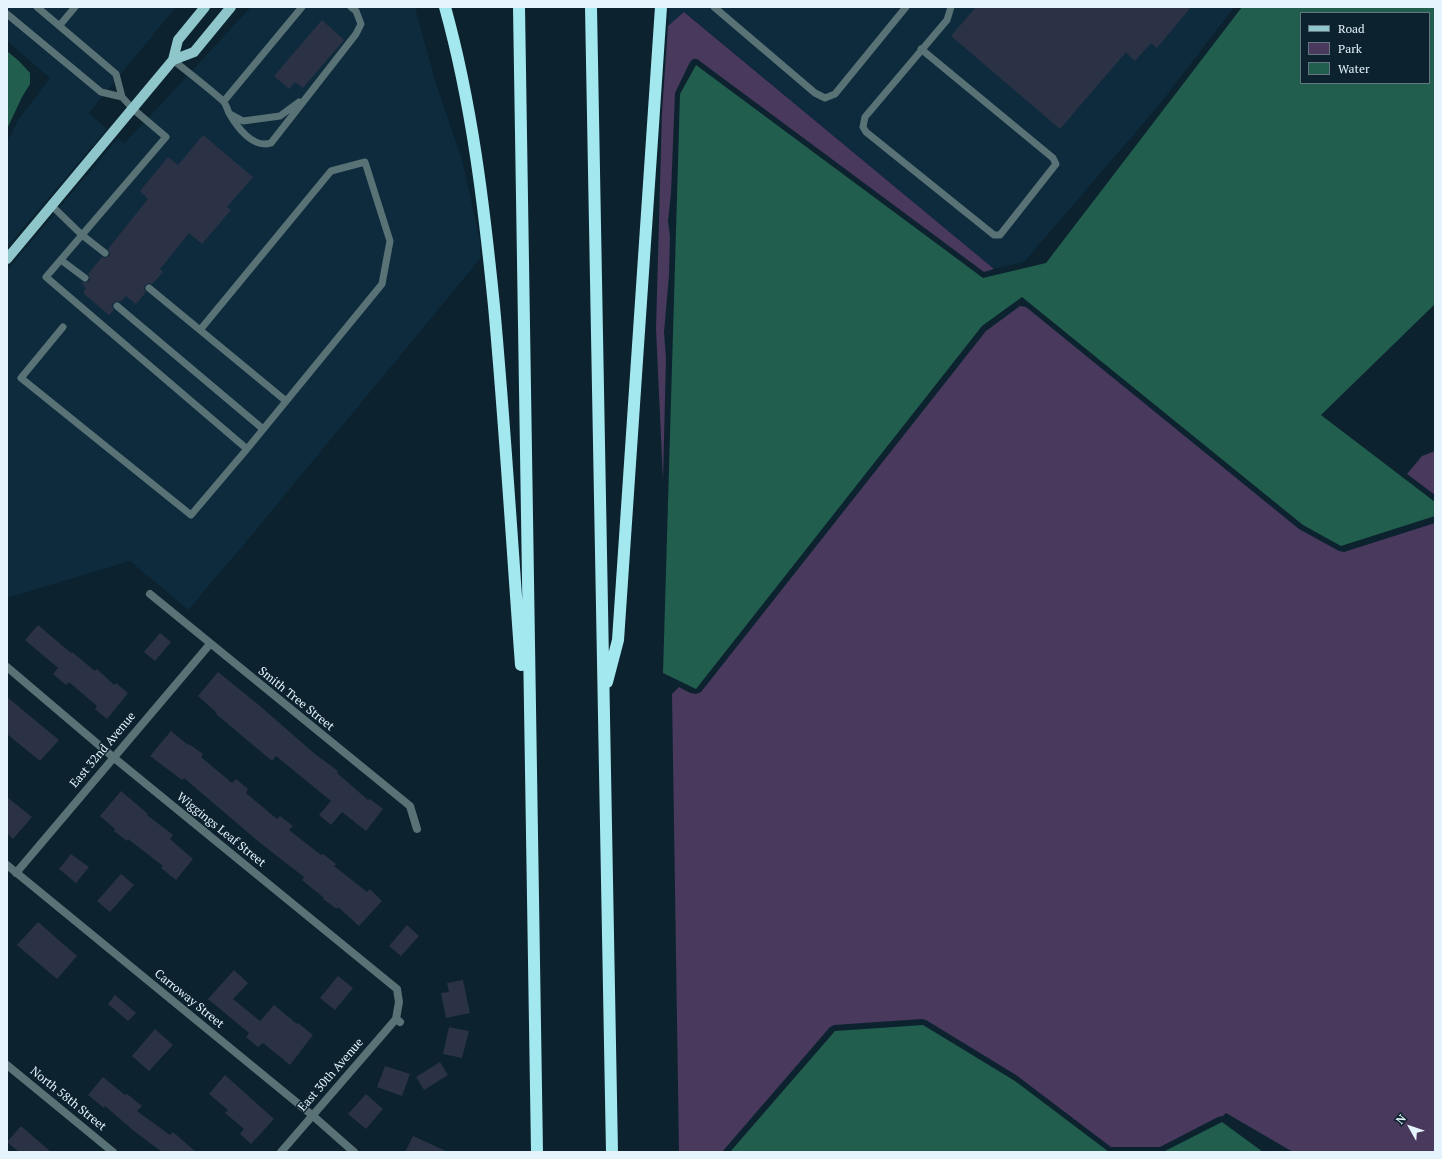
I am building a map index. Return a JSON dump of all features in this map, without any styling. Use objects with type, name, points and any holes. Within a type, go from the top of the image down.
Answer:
[{"type":"highway","points":[[446,7],[460,60],[487,230],[500,366],[531,782]]},
{"type":"highway","points":[[519,7],[537,1152]]},
{"type":"highway","points":[[591,7],[612,1152]]},
{"type":"highway","points":[[603,697],[618,640],[661,7]]},
{"type":"main road","points":[[7,259],[173,60],[178,40],[204,7]]},
{"type":"main road","points":[[173,60],[194,52],[231,7]]},
{"type":"street","name":"Smith Tree Street","points":[[150,594],[410,806],[417,830]]},
{"type":"street","name":"East 32nd Avenue","points":[[16,873],[210,644]]},
{"type":"street","name":"Wiggings Leaf Street","points":[[7,667],[113,757],[397,989],[399,1002],[398,1020]]},
{"type":"street","name":"Carroway Street","points":[[7,865],[312,1115],[354,1152]]},
{"type":"street","name":"East 30th Avenue","points":[[281,1152],[312,1115],[398,1020]]},
{"type":"street","name":"North 58th Street","points":[[7,1065],[113,1152]]},
{"type":"lane","points":[[37,7],[116,74],[122,97],[133,109],[166,137],[46,277],[247,449]]},
{"type":"lane","points":[[60,25],[75,7]]},
{"type":"lane","points":[[224,101],[302,7]]},
{"type":"lane","points":[[714,7],[815,92],[825,98],[835,94],[906,7]]},
{"type":"lane","points":[[921,49],[1053,158],[1056,164],[1000,235],[994,235],[866,132],[863,127],[865,117],[921,49],[947,20],[951,7]]},
{"type":"lane","points":[[173,60],[224,101],[238,127],[250,139],[266,145],[271,143],[356,34],[361,24],[354,8]]},
{"type":"lane","points":[[7,14],[101,92],[122,97]]},
{"type":"lane","points":[[230,114],[243,121],[280,116],[307,96]]},
{"type":"lane","points":[[63,327],[21,378],[191,515],[382,284],[390,241],[365,162],[331,171],[200,330]]},
{"type":"lane","points":[[52,206],[82,235],[105,253]]},
{"type":"lane","points":[[61,260],[85,278]]},
{"type":"lane","points":[[149,288],[286,401]]},
{"type":"lane","points":[[117,306],[263,429]]},
{"type":"shaded area","points":[[7,7],[176,7],[89,113],[107,129],[7,247],[7,143],[18,120],[50,78],[7,41]]},
{"type":"shaded area","points":[[251,7],[415,7],[434,77],[463,163],[480,241],[480,259],[188,610],[130,561],[7,598],[7,270],[118,138],[125,143]]},
{"type":"shaded area","points":[[669,7],[1234,7],[1160,104],[1024,262],[994,269],[685,12],[668,26]]},
{"type":"green space","points":[[684,12],[994,269],[984,272],[697,59],[693,59],[690,62],[675,93],[671,193],[668,221],[670,237],[669,275],[664,332],[666,358],[663,481],[656,329],[662,112],[668,26]]},
{"type":"green space","points":[[1020,306],[1026,307],[1299,529],[1339,551],[1344,552],[1435,523],[1435,1152],[1293,1152],[1226,1113],[1223,1116],[1218,1117],[1160,1147],[1111,1147],[1016,1075],[922,1019],[834,1025],[830,1027],[722,1152],[679,1152],[672,694],[679,687],[695,694],[701,692],[986,331]]},
{"type":"green space","points":[[1435,451],[1435,495],[1407,474],[1422,456]]},
{"type":"water","points":[[1242,7],[1435,7],[1435,304],[1321,415],[1435,502],[1435,516],[1341,546],[1303,525],[1022,297],[982,326],[696,689],[663,673],[680,94],[696,65],[983,278],[1046,263]]},
{"type":"water","points":[[7,51],[30,73],[30,84],[22,97],[7,129]]},
{"type":"water","points":[[923,1025],[1015,1081],[1109,1152],[730,1152],[835,1031]]},
{"type":"water","points":[[1222,1122],[1263,1152],[1163,1152]]},
{"type":"building","points":[[976,7],[1191,7],[1157,48],[1151,43],[1135,61],[1126,52],[1060,129],[951,36]]},
{"type":"building","points":[[322,20],[344,40],[303,88],[295,82],[289,89],[274,76]]},
{"type":"building","points":[[203,135],[253,177],[227,207],[231,210],[202,244],[189,233],[160,269],[163,272],[152,284],[148,283],[145,285],[144,289],[146,292],[136,304],[126,296],[120,302],[117,301],[113,303],[112,306],[114,310],[109,315],[83,293],[86,288],[81,283],[89,281],[90,278],[88,274],[102,257],[105,258],[109,256],[110,253],[108,249],[148,199],[140,191],[168,157],[178,165]]},
{"type":"building","points":[[38,625],[71,653],[72,652],[95,671],[97,669],[114,685],[116,683],[128,693],[107,719],[95,709],[97,706],[69,682],[66,685],[53,674],[58,668],[25,640]]},
{"type":"building","points":[[160,633],[171,642],[155,661],[144,652]]},
{"type":"building","points":[[218,672],[315,754],[338,771],[337,773],[368,800],[370,799],[383,809],[366,831],[342,812],[331,825],[319,815],[331,801],[276,756],[272,761],[216,714],[217,713],[198,696]]},
{"type":"building","points":[[7,697],[59,740],[40,761],[7,734]]},
{"type":"building","points":[[171,731],[188,745],[189,744],[203,754],[201,757],[232,783],[236,779],[248,789],[246,793],[277,819],[280,816],[293,826],[289,830],[321,855],[323,854],[336,864],[334,866],[367,892],[370,889],[382,901],[359,926],[338,907],[337,909],[323,899],[324,898],[302,880],[304,877],[259,842],[184,778],[182,780],[150,756]]},
{"type":"building","points":[[121,791],[148,814],[147,815],[173,835],[170,839],[193,859],[176,880],[161,868],[163,866],[128,839],[127,841],[114,831],[115,829],[100,816]]},
{"type":"building","points":[[7,797],[32,817],[13,839],[7,833]]},
{"type":"building","points":[[71,854],[89,867],[76,883],[59,869]]},
{"type":"building","points":[[121,874],[134,885],[110,912],[97,901]]},
{"type":"building","points":[[38,922],[77,956],[57,979],[17,945]]},
{"type":"building","points":[[407,925],[419,936],[401,956],[389,946]]},
{"type":"building","points":[[234,970],[248,983],[233,999],[260,1021],[274,1005],[313,1035],[290,1065],[263,1043],[258,1047],[246,1037],[249,1033],[208,999]]},
{"type":"building","points":[[338,976],[353,988],[335,1010],[320,998]]},
{"type":"building","points":[[463,980],[470,1013],[446,1018],[441,993],[449,992],[447,983]]},
{"type":"building","points":[[115,995],[136,1013],[128,1021],[108,1004]]},
{"type":"building","points":[[449,1027],[469,1031],[462,1058],[443,1054]]},
{"type":"building","points":[[155,1029],[173,1045],[149,1071],[132,1056]]},
{"type":"building","points":[[440,1062],[448,1075],[424,1090],[416,1077]]},
{"type":"building","points":[[385,1066],[410,1074],[402,1096],[377,1087]]},
{"type":"building","points":[[225,1075],[274,1119],[251,1144],[240,1134],[244,1129],[225,1113],[228,1110],[209,1094]]},
{"type":"building","points":[[103,1077],[125,1095],[127,1094],[142,1106],[137,1111],[170,1135],[173,1132],[196,1152],[162,1152],[134,1131],[105,1106],[104,1108],[88,1095]]},
{"type":"building","points":[[366,1094],[383,1109],[366,1129],[348,1114]]},
{"type":"building","points":[[21,1126],[51,1152],[19,1152],[7,1142]]},
{"type":"building","points":[[413,1136],[448,1152],[405,1152]]}]
